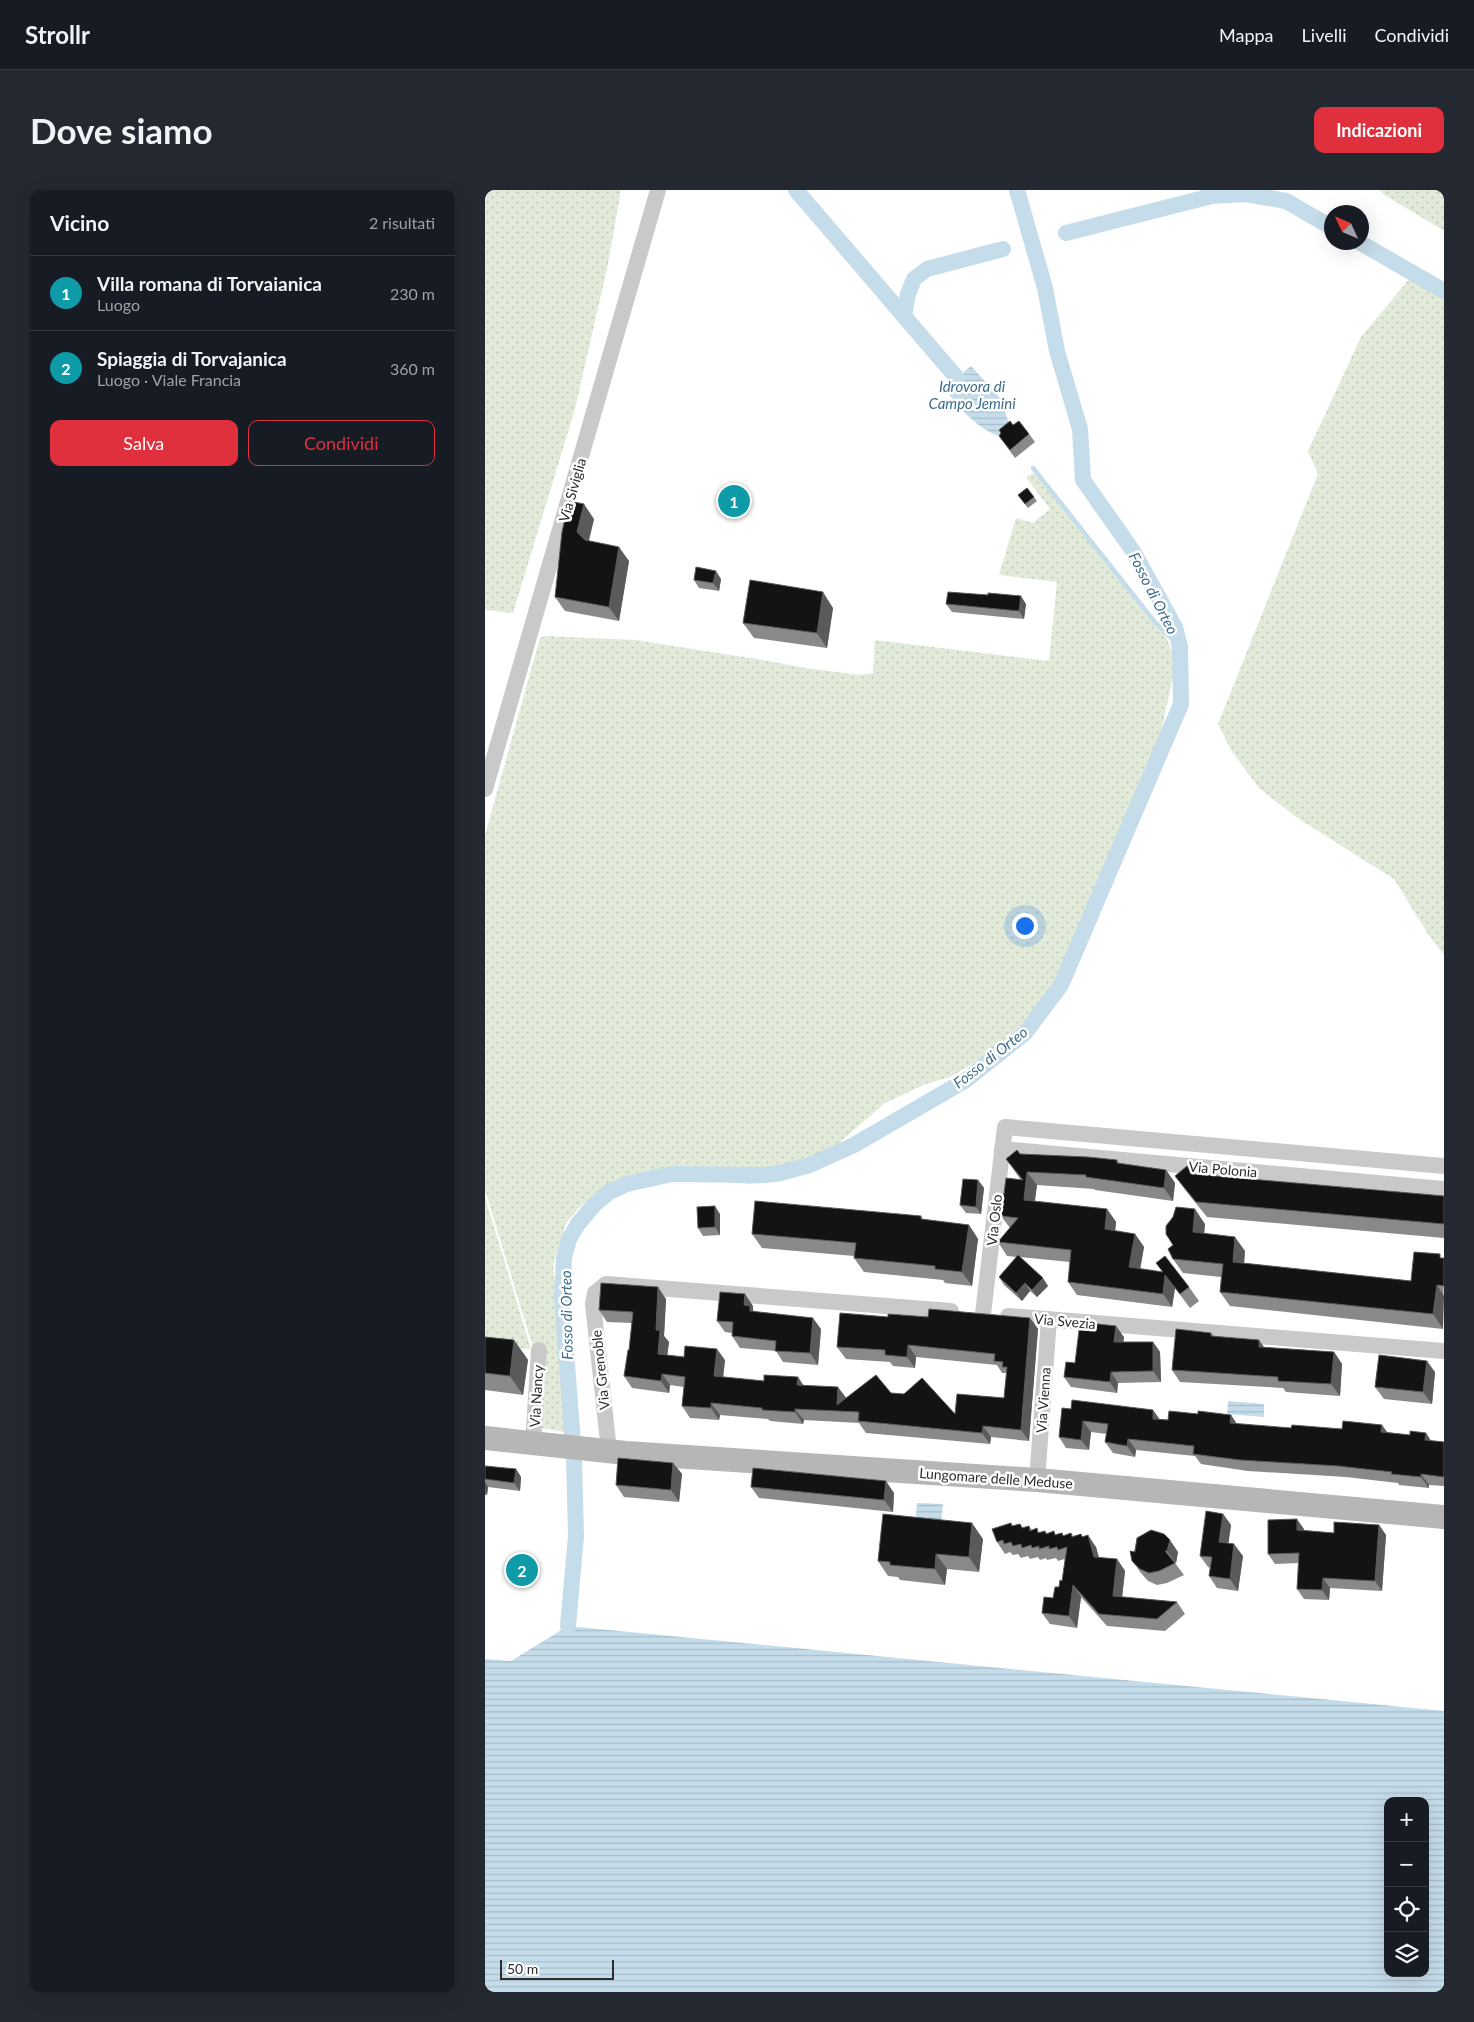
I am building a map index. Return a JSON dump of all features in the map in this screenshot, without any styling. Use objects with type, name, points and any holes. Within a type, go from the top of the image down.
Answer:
[{"type":"main road","name":"Lungomare delle Meduse","points":[[485,1438],[605,1451],[1037,1480],[1444,1517]]},
{"type":"street","name":"Via Siviglia","points":[[485,789],[658,190]]},
{"type":"street","name":"Via Oslo","points":[[983,1314],[1005,1127]]},
{"type":"street","name":"Via Polonia","points":[[1005,1127],[1444,1166]]},
{"type":"street","name":"Via Polonia","points":[[1002,1149],[1444,1189]]},
{"type":"street","name":"Via Svezia","points":[[597,1290],[606,1284],[612,1284],[1444,1351]]},
{"type":"street","name":"Via Grenoble","points":[[597,1290],[593,1304],[605,1451]]},
{"type":"street","name":"Via Vienna","points":[[1037,1480],[1049,1319]]},
{"type":"street","name":"Via Nancy","points":[[539,1350],[540,1444]]},
{"type":"green space","points":[[485,190],[621,190],[608,264],[575,409],[513,613],[485,610]]},
{"type":"green space","points":[[1380,190],[1444,190],[1444,231],[1383,194]]},
{"type":"green space","points":[[1410,278],[1444,296],[1444,955],[1428,934],[1394,879],[1296,817],[1259,788],[1231,750],[1218,724],[1318,474],[1308,451],[1361,337]]},
{"type":"green space","points":[[1034,473],[1165,635],[1174,655],[1175,667],[1158,746],[1146,778],[1139,815],[1106,896],[1075,944],[1056,985],[1030,1020],[1000,1048],[950,1077],[926,1084],[885,1103],[810,1168],[798,1176],[783,1181],[751,1184],[664,1178],[635,1181],[600,1191],[583,1204],[566,1223],[553,1266],[561,1327],[568,1433],[537,1427],[534,1351],[485,1190],[485,835],[540,638],[545,636],[635,640],[805,668],[860,675],[873,673],[875,640],[1049,661],[1057,582],[999,575],[1016,518],[1033,523],[1050,509],[1026,477]]},
{"type":"green space","points":[[485,1197],[531,1349],[485,1346]]},
{"type":"water","name":"Idrovora di Campo Jemini","points":[[971,366],[1000,398],[1011,429],[1001,437],[969,417],[944,388]]},
{"type":"water","points":[[1228,1401],[1264,1404],[1264,1417],[1227,1414]]},
{"type":"water","points":[[917,1503],[943,1504],[940,1530],[915,1528]]},
{"type":"water","points":[[568,1626],[1444,1711],[1444,1992],[485,1992],[485,1659],[511,1661]]},
{"type":"building","points":[[1010,421],[1013,425],[1019,421],[1029,434],[1010,450],[999,436],[1001,433],[999,430]]},
{"type":"building","points":[[1027,488],[1034,497],[1025,504],[1018,495]]},
{"type":"building","points":[[569,501],[584,504],[577,532],[585,540],[619,547],[609,607],[555,597],[562,532]]},
{"type":"building","points":[[696,567],[716,571],[713,583],[694,580]]},
{"type":"building","points":[[750,580],[823,592],[817,633],[743,623]]},
{"type":"building","points":[[948,592],[1021,596],[1019,611],[946,604]]},
{"type":"building","points":[[1017,1150],[1020,1154],[1117,1160],[1117,1163],[1166,1170],[1164,1188],[1086,1177],[1086,1175],[1027,1172],[1024,1200],[1107,1209],[1105,1229],[1135,1234],[1129,1267],[1163,1272],[1156,1263],[1165,1256],[1189,1287],[1180,1294],[1165,1275],[1163,1294],[1068,1282],[1071,1250],[998,1242],[1018,1218],[1001,1216],[1006,1178],[1023,1180],[1006,1159]]},
{"type":"building","points":[[1187,1166],[1193,1174],[1444,1196],[1444,1224],[1196,1202],[1175,1176]]},
{"type":"building","points":[[963,1179],[978,1180],[976,1207],[960,1205]]},
{"type":"building","points":[[755,1201],[921,1216],[921,1219],[969,1225],[962,1272],[935,1269],[935,1266],[854,1258],[856,1243],[752,1234]]},
{"type":"building","points":[[715,1206],[715,1227],[698,1228],[697,1207]]},
{"type":"building","points":[[1176,1207],[1195,1209],[1193,1232],[1235,1237],[1233,1262],[1411,1281],[1414,1252],[1440,1254],[1440,1258],[1444,1258],[1444,1286],[1437,1285],[1433,1314],[1220,1292],[1223,1264],[1173,1259],[1168,1249],[1173,1245],[1166,1234],[1166,1226],[1173,1217]]},
{"type":"building","points":[[1018,1255],[1043,1278],[1032,1290],[1025,1283],[1016,1293],[999,1277]]},
{"type":"building","points":[[601,1283],[658,1287],[656,1330],[660,1330],[658,1354],[684,1357],[685,1346],[717,1349],[714,1376],[764,1381],[764,1375],[798,1377],[797,1385],[838,1387],[837,1405],[876,1375],[891,1393],[904,1394],[922,1378],[955,1414],[957,1394],[1004,1398],[1007,1367],[1002,1367],[1003,1362],[994,1361],[995,1354],[908,1345],[907,1357],[885,1355],[885,1350],[837,1347],[840,1313],[888,1317],[888,1314],[928,1317],[929,1309],[1030,1318],[1021,1430],[983,1426],[982,1433],[858,1421],[859,1412],[795,1409],[795,1412],[762,1410],[762,1408],[711,1403],[711,1408],[682,1406],[685,1377],[662,1374],[661,1381],[624,1376],[633,1312],[599,1310]]},
{"type":"building","points":[[720,1292],[745,1294],[744,1305],[750,1306],[750,1311],[813,1318],[810,1353],[775,1351],[776,1341],[732,1336],[733,1322],[717,1321]]},
{"type":"building","points":[[1080,1322],[1116,1326],[1114,1342],[1153,1342],[1153,1371],[1111,1372],[1110,1382],[1064,1377],[1066,1362],[1075,1363]]},
{"type":"building","points":[[1176,1329],[1211,1333],[1211,1336],[1259,1340],[1259,1347],[1334,1352],[1331,1384],[1278,1381],[1278,1377],[1172,1370]]},
{"type":"building","points":[[485,1337],[514,1340],[510,1376],[485,1373]]},
{"type":"building","points":[[1379,1355],[1427,1361],[1423,1392],[1375,1387]]},
{"type":"building","points":[[1072,1400],[1153,1410],[1153,1419],[1168,1420],[1169,1411],[1198,1414],[1198,1411],[1231,1415],[1230,1423],[1291,1428],[1292,1425],[1342,1429],[1343,1421],[1382,1425],[1381,1432],[1410,1435],[1410,1431],[1426,1433],[1425,1440],[1444,1442],[1444,1477],[1421,1474],[1421,1477],[1391,1474],[1392,1472],[1338,1466],[1240,1460],[1193,1454],[1194,1446],[1128,1439],[1127,1446],[1105,1442],[1108,1424],[1083,1421],[1081,1440],[1059,1437],[1062,1408],[1071,1409]]},
{"type":"building","points":[[618,1458],[673,1463],[671,1490],[616,1485]]},
{"type":"building","points":[[485,1466],[516,1469],[514,1483],[485,1479]]},
{"type":"building","points":[[753,1468],[886,1481],[884,1500],[751,1487]]},
{"type":"building","points":[[1206,1511],[1223,1514],[1219,1542],[1234,1544],[1230,1579],[1209,1576],[1212,1557],[1200,1556]]},
{"type":"building","points":[[883,1514],[972,1523],[969,1557],[936,1554],[935,1569],[890,1565],[890,1562],[878,1561]]},
{"type":"building","points":[[1297,1519],[1297,1530],[1334,1533],[1334,1522],[1379,1525],[1375,1581],[1323,1578],[1322,1590],[1297,1589],[1299,1553],[1268,1554],[1268,1520]]},
{"type":"building","points":[[1011,1523],[1012,1526],[1020,1524],[1022,1528],[1029,1526],[1030,1531],[1037,1528],[1038,1533],[1045,1531],[1046,1534],[1054,1531],[1055,1535],[1062,1533],[1063,1536],[1071,1533],[1072,1537],[1081,1534],[1082,1537],[1088,1535],[1094,1557],[1117,1559],[1113,1596],[1177,1602],[1157,1619],[1099,1614],[1073,1585],[1069,1616],[1042,1613],[1044,1597],[1053,1598],[1055,1587],[1059,1587],[1060,1580],[1062,1581],[1067,1547],[1058,1550],[1057,1547],[1049,1549],[1049,1546],[1039,1549],[1039,1546],[1032,1548],[1031,1545],[1022,1548],[1021,1544],[1013,1546],[1011,1542],[1004,1544],[1003,1540],[997,1542],[992,1529]]},
{"type":"building","points":[[1151,1530],[1164,1534],[1170,1540],[1167,1551],[1165,1551],[1175,1563],[1159,1571],[1149,1573],[1140,1569],[1132,1561],[1130,1551],[1135,1552],[1137,1538]]},
{"type":"waterway","points":[[796,190],[957,378]]},
{"type":"waterway","name":"Fosso di Orteo","points":[[568,1626],[576,1536],[574,1456],[562,1299],[564,1258],[569,1239],[578,1224],[594,1205],[609,1192],[627,1184],[672,1174],[765,1175],[810,1165],[854,1145],[966,1080],[1025,1033],[1061,985],[1181,704],[1180,647],[1175,627],[1133,551],[1083,480],[1080,429],[1057,351],[1045,288],[1017,190]]},
{"type":"waterway","points":[[1066,233],[1212,196],[1246,194],[1286,201],[1324,223]]},
{"type":"waterway","points":[[1369,248],[1444,291]]},
{"type":"waterway","points":[[904,316],[908,294],[914,279],[927,269],[1003,249]]},
{"type":"waterway","points":[[1033,468],[1154,621],[1180,647]]},
{"type":"place","name":"Villa romana di Torvaianica","points":[[734,501]]},
{"type":"place","name":"Spiaggia di Torvajanica","points":[[522,1570]]}]
